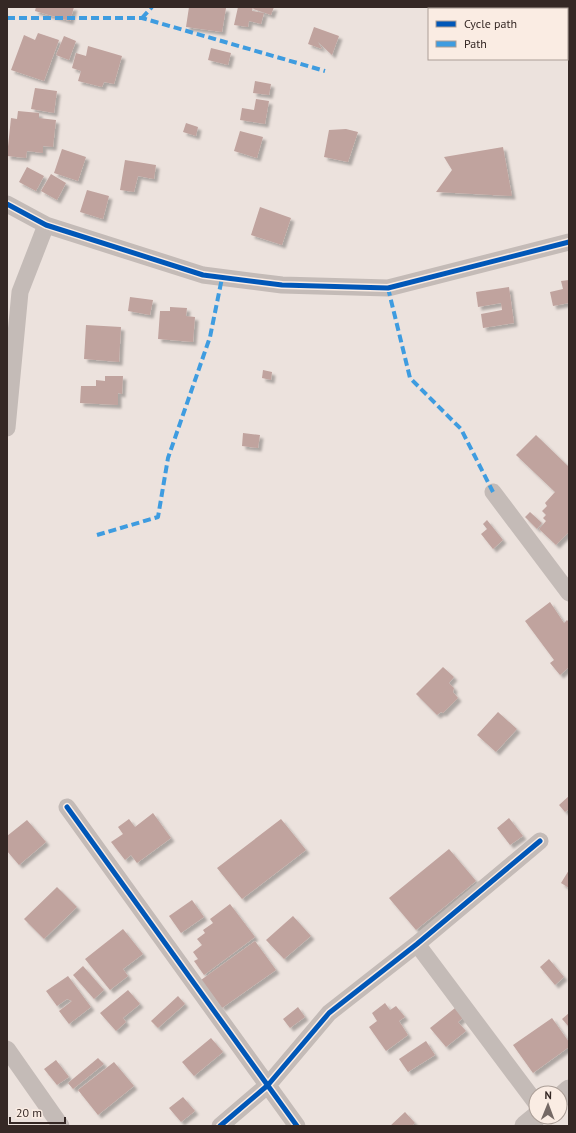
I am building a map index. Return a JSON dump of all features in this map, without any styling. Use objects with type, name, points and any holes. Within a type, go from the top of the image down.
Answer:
[{"type":"street","points":[[7,204],[46,225],[203,275],[282,285],[388,288],[569,242]]},
{"type":"street","points":[[7,428],[10,373],[20,292],[46,225]]},
{"type":"street","points":[[493,492],[569,593]]},
{"type":"street","points":[[67,807],[298,1126]]},
{"type":"street","points":[[220,1126],[268,1085],[329,1013],[417,944],[540,841]]},
{"type":"street","points":[[417,944],[528,1092]]},
{"type":"street","points":[[7,1049],[61,1126]]},
{"type":"building","points":[[36,7],[74,7],[70,21],[35,11]]},
{"type":"building","points":[[189,7],[226,8],[222,32],[186,27]]},
{"type":"building","points":[[238,7],[253,7],[252,11],[264,13],[261,24],[249,21],[248,27],[234,25]]},
{"type":"building","points":[[254,7],[274,7],[271,15],[253,9]]},
{"type":"building","points":[[314,27],[339,36],[332,55],[318,42],[322,49],[308,44]]},
{"type":"building","points":[[38,33],[59,40],[44,81],[11,70],[24,35],[35,40]]},
{"type":"building","points":[[64,36],[76,41],[69,60],[56,55]]},
{"type":"building","points":[[88,46],[122,56],[114,84],[104,82],[102,87],[78,81],[81,71],[72,68],[76,53],[86,56]]},
{"type":"building","points":[[211,48],[231,53],[228,65],[208,60]]},
{"type":"building","points":[[255,81],[271,84],[269,95],[253,93]]},
{"type":"building","points":[[35,88],[57,91],[54,113],[31,109]]},
{"type":"building","points":[[256,99],[269,101],[265,124],[240,120],[242,108],[254,110]]},
{"type":"building","points":[[18,111],[39,113],[39,118],[56,120],[53,147],[43,146],[43,153],[27,151],[26,158],[7,156],[11,118],[17,119]]},
{"type":"building","points":[[186,123],[198,127],[196,136],[183,132]]},
{"type":"building","points":[[346,129],[358,132],[348,162],[324,157],[329,130]]},
{"type":"building","points":[[240,131],[263,137],[257,158],[234,151]]},
{"type":"building","points":[[503,147],[512,196],[436,192],[452,170],[444,157]]},
{"type":"building","points":[[62,149],[86,157],[78,181],[54,173]]},
{"type":"building","points":[[125,160],[156,165],[154,179],[138,176],[134,192],[120,190]]},
{"type":"building","points":[[27,167],[44,176],[36,191],[19,182]]},
{"type":"building","points":[[51,174],[66,183],[57,200],[41,191]]},
{"type":"building","points":[[87,190],[109,196],[103,219],[80,212]]},
{"type":"building","points":[[260,207],[291,218],[282,245],[251,235]]},
{"type":"building","points":[[569,280],[569,303],[553,306],[550,292],[563,289],[561,281]]},
{"type":"building","points":[[509,287],[514,323],[483,328],[481,314],[502,310],[501,303],[478,307],[476,292]]},
{"type":"building","points":[[130,297],[153,300],[150,315],[128,311]]},
{"type":"building","points":[[170,307],[187,308],[186,316],[195,317],[193,342],[158,339],[160,311],[170,311]]},
{"type":"building","points":[[86,325],[121,327],[119,362],[84,359]]},
{"type":"building","points":[[263,370],[272,372],[271,380],[262,378]]},
{"type":"building","points":[[105,376],[123,376],[122,394],[118,393],[118,405],[80,403],[81,386],[96,386],[96,380],[105,381]]},
{"type":"building","points":[[243,433],[260,435],[258,448],[242,446]]},
{"type":"building","points":[[536,435],[569,467],[569,532],[556,545],[539,529],[546,521],[543,518],[546,515],[542,511],[547,506],[545,503],[555,492],[516,455]]},
{"type":"building","points":[[530,512],[542,523],[537,529],[525,517]]},
{"type":"building","points":[[487,520],[503,540],[493,549],[481,534],[487,529],[483,524]]},
{"type":"building","points":[[550,602],[564,623],[567,620],[569,622],[569,667],[560,675],[550,663],[554,660],[525,621]]},
{"type":"building","points":[[443,667],[454,677],[449,683],[454,688],[453,692],[458,698],[443,713],[441,712],[437,715],[416,694]]},
{"type":"building","points":[[498,712],[517,729],[496,752],[477,735]]},
{"type":"building","points":[[569,796],[569,809],[565,812],[559,805]]},
{"type":"building","points":[[153,813],[171,838],[137,863],[131,855],[125,860],[111,842],[123,834],[118,827],[129,819],[135,827]]},
{"type":"building","points":[[509,818],[523,836],[510,845],[497,828]]},
{"type":"building","points":[[281,819],[306,850],[242,899],[217,868]]},
{"type":"building","points":[[27,820],[46,842],[19,865],[7,851],[7,836]]},
{"type":"building","points":[[449,849],[476,881],[416,930],[389,898]]},
{"type":"building","points":[[569,870],[569,888],[561,883]]},
{"type":"building","points":[[57,887],[77,907],[44,939],[24,919]]},
{"type":"building","points":[[192,900],[204,917],[181,933],[169,916]]},
{"type":"building","points":[[230,904],[255,937],[204,975],[194,961],[198,959],[193,952],[202,945],[197,939],[205,933],[203,930],[213,923],[210,919]]},
{"type":"building","points":[[293,916],[311,936],[284,959],[266,940]]},
{"type":"building","points":[[123,929],[143,954],[123,969],[128,976],[110,990],[85,959]]},
{"type":"building","points":[[255,941],[276,970],[222,1008],[201,980]]},
{"type":"building","points":[[549,959],[564,977],[555,985],[540,967]]},
{"type":"building","points":[[83,966],[104,990],[94,999],[73,975]]},
{"type":"building","points":[[68,976],[91,1007],[69,1024],[59,1011],[72,1001],[67,999],[57,1006],[46,991]]},
{"type":"building","points":[[128,990],[140,1004],[123,1018],[126,1022],[116,1031],[100,1013]]},
{"type":"building","points":[[178,996],[185,1004],[158,1028],[151,1021]]},
{"type":"building","points":[[385,1003],[390,1010],[396,1006],[405,1017],[399,1021],[408,1035],[386,1051],[369,1027],[377,1021],[372,1013]]},
{"type":"building","points":[[298,1007],[305,1017],[290,1028],[283,1019]]},
{"type":"building","points":[[455,1008],[463,1018],[458,1022],[466,1031],[446,1047],[430,1028]]},
{"type":"building","points":[[569,1013],[569,1027],[562,1019]]},
{"type":"building","points":[[552,1018],[569,1042],[569,1047],[533,1073],[513,1045]]},
{"type":"building","points":[[211,1038],[223,1052],[194,1076],[182,1062]]},
{"type":"building","points":[[426,1041],[435,1055],[408,1072],[399,1059]]},
{"type":"building","points":[[98,1058],[104,1064],[73,1089],[68,1083]]},
{"type":"building","points":[[56,1060],[69,1077],[57,1085],[44,1069]]},
{"type":"building","points":[[114,1062],[134,1086],[98,1115],[78,1090]]},
{"type":"building","points":[[183,1097],[195,1111],[181,1122],[169,1108]]},
{"type":"building","points":[[405,1112],[415,1123],[412,1126],[390,1126]]},
{"type":"marked path","points":[[142,18],[152,7]]},
{"type":"marked path","points":[[7,18],[142,18],[325,71]]},
{"type":"marked path","points":[[97,535],[158,517],[168,458],[210,337],[222,278]]},
{"type":"marked path","points":[[388,288],[410,378],[461,429],[493,492]]},
{"type":"cycle path","points":[[7,204],[46,225],[203,275],[282,285],[388,288],[569,242]]},
{"type":"cycle path","points":[[67,807],[297,1126]]},
{"type":"cycle path","points":[[220,1126],[268,1085],[329,1013],[417,944],[540,841]]}]
